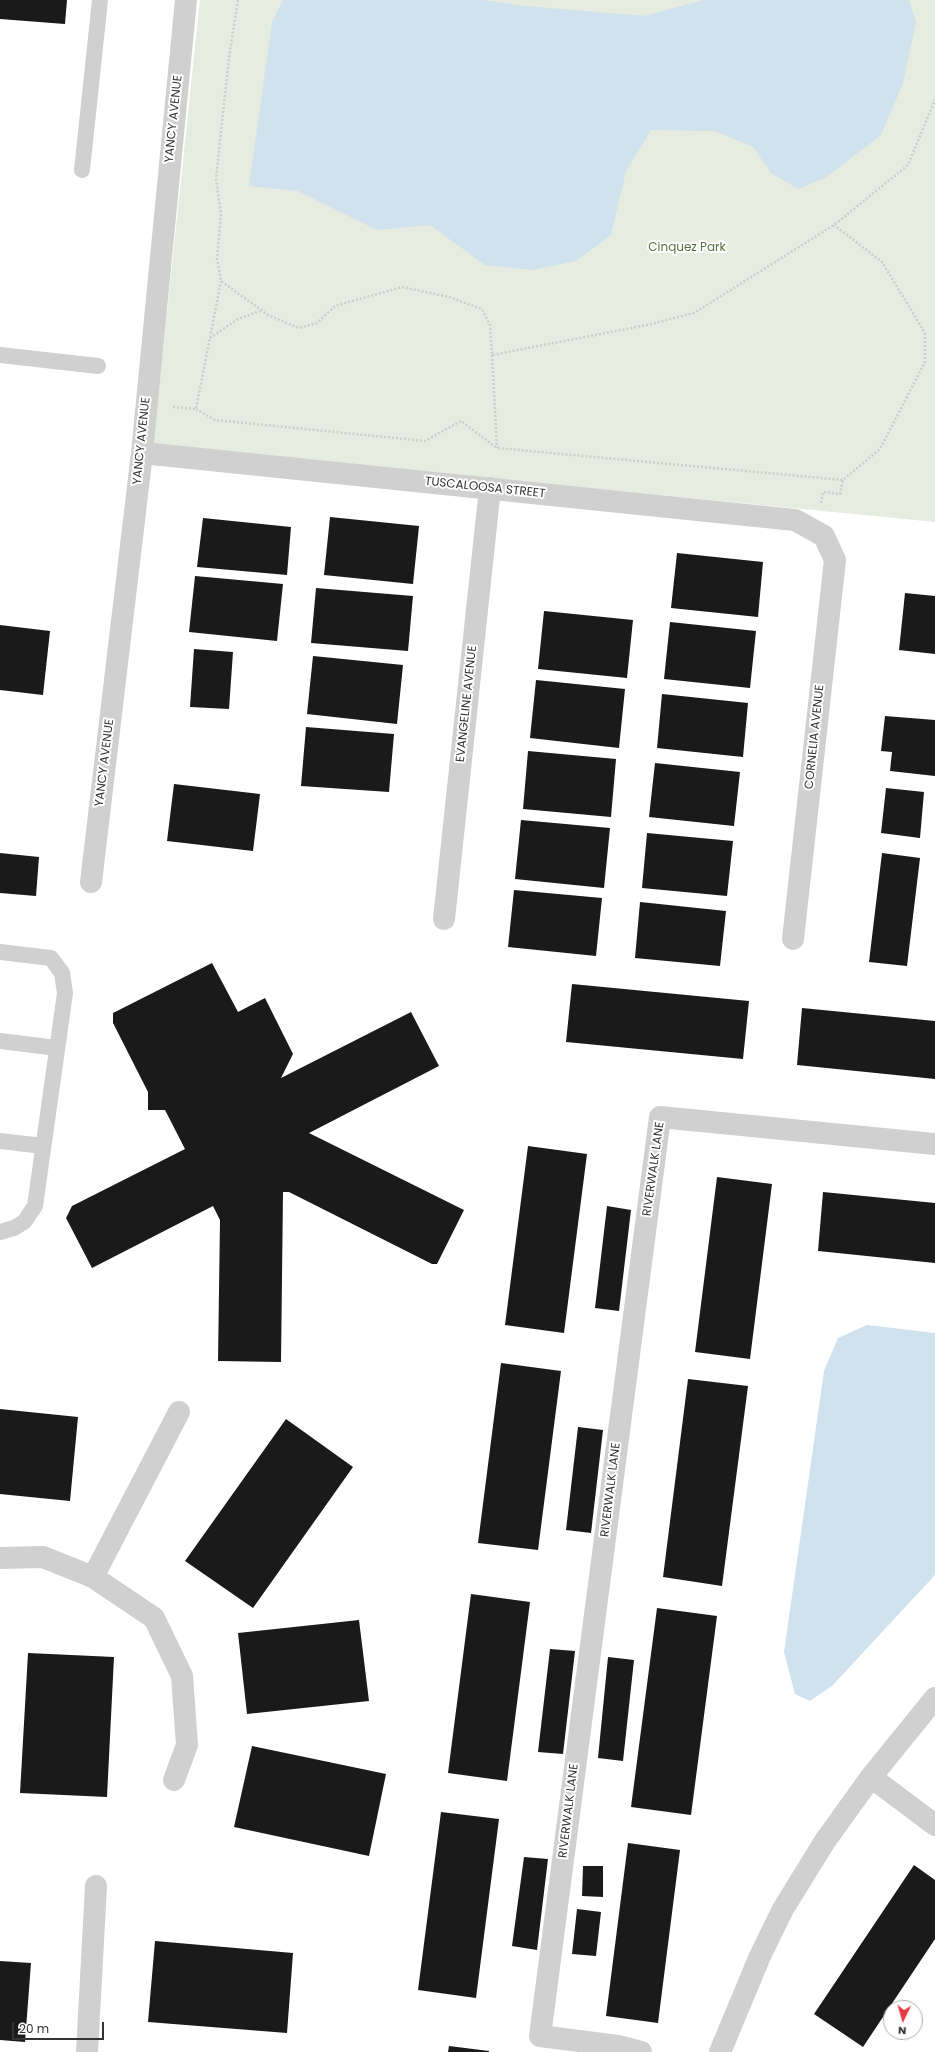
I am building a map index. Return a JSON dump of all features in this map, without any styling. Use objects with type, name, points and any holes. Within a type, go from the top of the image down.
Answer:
[{"type":"street","name":"YANCY AVENUE","points":[[91,882],[142,453],[186,0]]},
{"type":"street","name":"TUSCALOOSA STREET","points":[[142,453],[795,520],[820,534]]},
{"type":"street","name":"EVANGELINE AVENUE","points":[[444,919],[490,488]]},
{"type":"street","name":"CORNELIA AVENUE","points":[[793,939],[835,560],[820,534]]},
{"type":"street","name":"RIVERWALK LANE","points":[[641,2052],[618,2046],[540,2036],[660,1117],[935,1144]]},
{"type":"street","points":[[93,1577],[179,1412]]},
{"type":"street","points":[[0,1558],[43,1557],[93,1577],[154,1618],[182,1676],[187,1745],[174,1780]]},
{"type":"street","points":[[720,2052],[760,1956],[783,1909],[825,1841],[871,1777],[935,1698]]},
{"type":"street","points":[[871,1777],[935,1825]]},
{"type":"street","points":[[87,2052],[96,1886]]},
{"type":"lane","points":[[82,170],[100,0]]},
{"type":"lane","points":[[0,355],[98,366]]},
{"type":"lane","points":[[0,952],[51,958],[62,974],[65,993],[35,1206],[24,1222],[14,1228],[0,1232]]},
{"type":"lane","points":[[0,1041],[57,1048]]},
{"type":"lane","points":[[0,1141],[43,1146]]},
{"type":"path","points":[[196,409],[220,281],[217,259],[221,214],[216,179],[229,57],[238,0]]},
{"type":"path","points":[[492,355],[647,325],[694,313],[834,225],[908,165],[935,100]]},
{"type":"path","points":[[820,534],[823,492],[840,494],[843,480],[880,449],[924,362],[925,333],[882,262],[834,225]]},
{"type":"path","points":[[220,281],[261,311],[299,328],[317,323],[335,306],[402,287],[449,297],[482,309],[490,325],[497,448]]},
{"type":"path","points":[[210,338],[238,319],[261,311]]},
{"type":"path","points":[[146,404],[196,409],[215,420],[425,441],[461,421],[497,448],[843,480]]},
{"type":"green space","name":"Cinquez Park","points":[[200,0],[935,0],[935,522],[153,445]]},
{"type":"water","points":[[283,0],[484,0],[525,6],[644,16],[704,0],[909,0],[916,22],[903,83],[881,135],[825,178],[798,189],[771,173],[753,147],[715,131],[651,130],[626,171],[611,235],[576,261],[532,270],[485,265],[430,225],[377,230],[298,191],[249,186],[272,22]]},
{"type":"water","points":[[867,1325],[935,1333],[935,1575],[832,1686],[810,1701],[795,1694],[784,1652],[824,1371],[838,1338]]},
{"type":"building","points":[[0,0],[67,0],[65,24],[0,19]]},
{"type":"building","points":[[330,517],[419,526],[413,584],[324,575]]},
{"type":"building","points":[[203,518],[291,527],[287,575],[197,567]]},
{"type":"building","points":[[677,553],[763,562],[758,617],[671,608]]},
{"type":"building","points":[[195,576],[283,584],[277,641],[189,632]]},
{"type":"building","points":[[316,588],[413,596],[408,651],[311,643]]},
{"type":"building","points":[[905,593],[935,596],[935,654],[899,650]]},
{"type":"building","points":[[544,611],[633,620],[627,678],[538,669]]},
{"type":"building","points":[[670,622],[756,631],[750,688],[664,679]]},
{"type":"building","points":[[0,625],[50,631],[43,695],[0,690]]},
{"type":"building","points":[[194,649],[233,652],[229,709],[190,707]]},
{"type":"building","points":[[313,656],[403,665],[397,724],[307,714]]},
{"type":"building","points":[[536,680],[625,689],[619,748],[530,738]]},
{"type":"building","points":[[662,694],[748,703],[743,757],[657,748]]},
{"type":"building","points":[[885,716],[935,720],[935,776],[890,771],[892,752],[881,751]]},
{"type":"building","points":[[306,727],[394,734],[389,792],[301,786]]},
{"type":"building","points":[[528,751],[616,759],[611,817],[523,809]]},
{"type":"building","points":[[655,763],[740,772],[734,826],[649,817]]},
{"type":"building","points":[[174,784],[260,794],[253,851],[167,841]]},
{"type":"building","points":[[886,788],[924,792],[920,838],[881,833]]},
{"type":"building","points":[[521,820],[610,828],[604,888],[515,879]]},
{"type":"building","points":[[647,833],[733,841],[727,896],[642,888]]},
{"type":"building","points":[[0,853],[39,857],[36,896],[0,893]]},
{"type":"building","points":[[882,853],[920,858],[907,966],[869,962]]},
{"type":"building","points":[[514,890],[602,898],[596,956],[508,947]]},
{"type":"building","points":[[640,902],[726,911],[720,966],[635,958]]},
{"type":"building","points":[[212,963],[238,1012],[265,998],[293,1054],[281,1078],[411,1012],[439,1066],[309,1133],[464,1210],[437,1264],[432,1264],[289,1192],[283,1192],[281,1362],[218,1361],[220,1220],[213,1206],[92,1268],[66,1218],[72,1206],[185,1149],[165,1110],[148,1110],[148,1092],[113,1023],[113,1013]]},
{"type":"building","points":[[572,984],[749,1001],[743,1059],[566,1042]]},
{"type":"building","points":[[802,1008],[935,1021],[935,1079],[797,1065]]},
{"type":"building","points":[[528,1146],[587,1154],[564,1333],[505,1325]]},
{"type":"building","points":[[717,1177],[772,1184],[750,1359],[695,1352]]},
{"type":"building","points":[[823,1192],[935,1203],[935,1263],[818,1251]]},
{"type":"building","points":[[607,1206],[631,1210],[619,1311],[595,1308]]},
{"type":"building","points":[[501,1363],[561,1371],[538,1550],[478,1543]]},
{"type":"building","points":[[688,1379],[748,1386],[722,1586],[663,1577]]},
{"type":"building","points":[[0,1409],[78,1417],[70,1501],[0,1494]]},
{"type":"building","points":[[286,1419],[353,1467],[253,1608],[185,1561]]},
{"type":"building","points":[[578,1427],[603,1430],[591,1533],[566,1530]]},
{"type":"building","points":[[471,1594],[530,1602],[507,1781],[448,1773]]},
{"type":"building","points":[[657,1608],[717,1616],[691,1815],[631,1807]]},
{"type":"building","points":[[359,1620],[369,1701],[247,1714],[238,1633]]},
{"type":"building","points":[[550,1649],[575,1651],[563,1754],[538,1752]]},
{"type":"building","points":[[28,1653],[114,1657],[107,1797],[20,1793]]},
{"type":"building","points":[[608,1657],[634,1660],[623,1761],[598,1758]]},
{"type":"building","points":[[252,1746],[386,1774],[369,1856],[234,1827]]},
{"type":"building","points":[[441,1812],[499,1819],[476,1998],[418,1990]]},
{"type":"building","points":[[628,1843],[680,1850],[658,2023],[606,2016]]},
{"type":"building","points":[[524,1857],[548,1859],[537,1950],[512,1946]]},
{"type":"building","points":[[914,1865],[935,1880],[935,1939],[894,2000],[883,2000],[883,2017],[863,2047],[814,2014]]},
{"type":"building","points":[[583,1866],[603,1866],[603,1897],[582,1896]]},
{"type":"building","points":[[577,1909],[601,1912],[596,1956],[572,1954]]},
{"type":"building","points":[[155,1941],[293,1953],[287,2033],[148,2022]]},
{"type":"building","points":[[0,1961],[31,1963],[25,2042],[0,2040]]},
{"type":"building","points":[[449,2046],[489,2051],[489,2052],[448,2052]]}]
